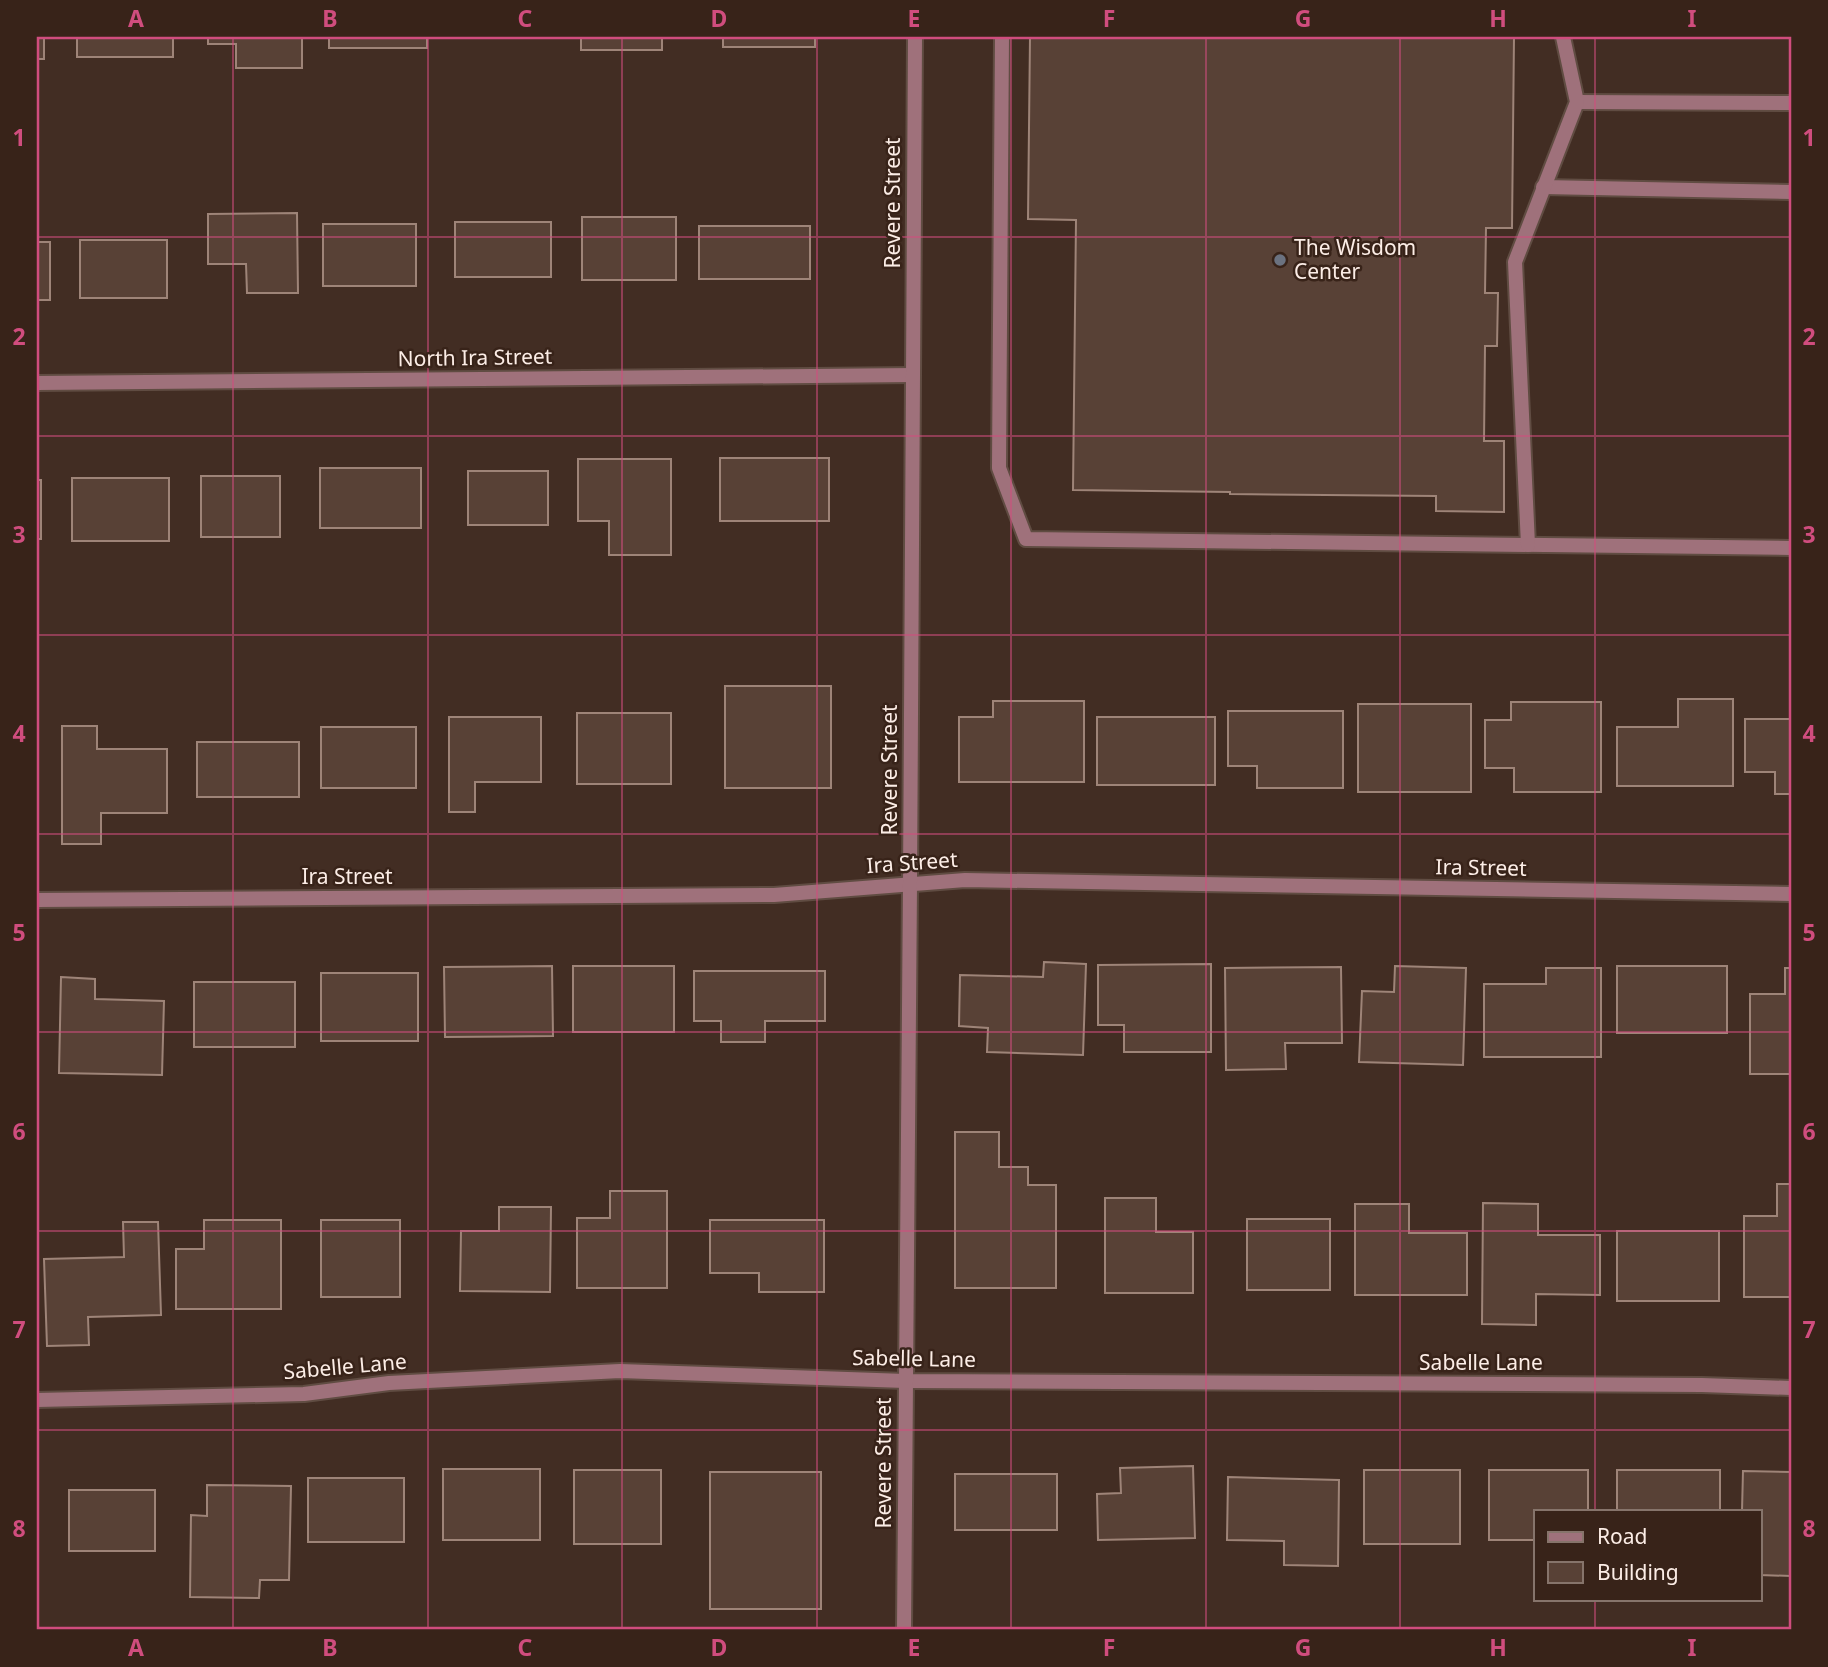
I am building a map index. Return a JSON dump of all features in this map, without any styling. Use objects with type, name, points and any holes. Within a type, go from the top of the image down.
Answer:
[{"type":"street","name":"Revere Street","points":[[904,1630],[915,37]]},
{"type":"street","points":[[1002,37],[999,468],[1026,539],[1791,548]]},
{"type":"street","points":[[1528,545],[1515,262],[1577,102],[1563,37]]},
{"type":"street","points":[[1577,102],[1791,103]]},
{"type":"street","points":[[1544,187],[1791,192]]},
{"type":"street","name":"North Ira Street","points":[[37,383],[913,375]]},
{"type":"street","name":"Ira Street","points":[[37,900],[775,895],[965,880],[1791,894]]},
{"type":"street","name":"Sabelle Lane","points":[[37,1400],[303,1394],[389,1382],[620,1371],[905,1381],[1702,1385],[1791,1388]]},
{"type":"building","points":[[37,37],[44,37],[44,59],[37,59]]},
{"type":"building","points":[[77,37],[173,37],[173,57],[77,57]]},
{"type":"building","points":[[208,37],[302,37],[302,68],[236,68],[236,44],[208,44]]},
{"type":"building","points":[[329,37],[427,37],[427,48],[329,48]]},
{"type":"building","points":[[581,37],[662,37],[662,50],[581,50]]},
{"type":"building","points":[[723,37],[815,37],[815,47],[723,47]]},
{"type":"building","name":"The Wisdom Center","points":[[1030,37],[1514,37],[1512,228],[1486,228],[1485,293],[1498,293],[1497,346],[1485,346],[1484,441],[1504,441],[1504,512],[1436,511],[1436,496],[1073,490],[1076,220],[1028,219]]},
{"type":"building","points":[[297,213],[298,293],[247,293],[246,264],[208,264],[208,214]]},
{"type":"building","points":[[582,217],[676,217],[676,280],[582,280]]},
{"type":"building","points":[[455,222],[551,222],[551,277],[455,277]]},
{"type":"building","points":[[323,224],[416,224],[416,286],[323,286]]},
{"type":"building","points":[[699,226],[810,226],[810,279],[699,279]]},
{"type":"building","points":[[80,240],[167,240],[167,298],[80,298]]},
{"type":"building","points":[[37,242],[50,242],[50,300],[37,300]]},
{"type":"building","points":[[720,458],[829,458],[829,521],[720,521]]},
{"type":"building","points":[[578,459],[671,459],[671,555],[609,555],[609,521],[578,521]]},
{"type":"building","points":[[320,468],[421,468],[421,528],[320,528]]},
{"type":"building","points":[[468,471],[548,471],[548,525],[468,525]]},
{"type":"building","points":[[201,476],[280,476],[280,537],[201,537]]},
{"type":"building","points":[[72,478],[169,478],[169,541],[72,541]]},
{"type":"building","points":[[37,480],[41,480],[41,539],[37,539]]},
{"type":"building","points":[[725,686],[831,686],[831,788],[725,788]]},
{"type":"building","points":[[1678,699],[1733,699],[1733,786],[1617,786],[1617,727],[1678,727]]},
{"type":"building","points":[[993,701],[1084,701],[1084,782],[959,782],[959,717],[993,717]]},
{"type":"building","points":[[1511,702],[1601,702],[1601,792],[1514,792],[1514,768],[1485,768],[1485,720],[1511,720]]},
{"type":"building","points":[[1358,704],[1471,704],[1471,792],[1358,792]]},
{"type":"building","points":[[1228,711],[1343,711],[1343,788],[1257,788],[1257,766],[1228,766]]},
{"type":"building","points":[[577,713],[671,713],[671,784],[577,784]]},
{"type":"building","points":[[449,717],[541,717],[541,782],[475,782],[475,812],[449,812]]},
{"type":"building","points":[[1097,717],[1215,717],[1215,785],[1097,785]]},
{"type":"building","points":[[1745,719],[1791,719],[1791,794],[1775,794],[1775,772],[1745,772]]},
{"type":"building","points":[[62,726],[97,726],[97,749],[167,749],[167,813],[101,813],[101,844],[62,844]]},
{"type":"building","points":[[321,727],[416,727],[416,788],[321,788]]},
{"type":"building","points":[[197,742],[299,742],[299,797],[197,797]]},
{"type":"building","points":[[1044,962],[1086,964],[1083,1055],[987,1052],[988,1028],[959,1026],[960,975],[1043,977]]},
{"type":"building","points":[[1211,964],[1211,1052],[1124,1052],[1124,1025],[1098,1025],[1098,965]]},
{"type":"building","points":[[552,966],[553,1036],[445,1037],[444,967]]},
{"type":"building","points":[[573,966],[674,966],[674,1032],[573,1032]]},
{"type":"building","points":[[1395,966],[1466,968],[1463,1065],[1359,1062],[1362,991],[1394,992]]},
{"type":"building","points":[[1617,966],[1727,966],[1727,1033],[1617,1033]]},
{"type":"building","points":[[1341,967],[1342,1043],[1285,1043],[1286,1069],[1226,1070],[1225,968]]},
{"type":"building","points":[[1546,968],[1601,968],[1601,1057],[1484,1057],[1484,984],[1546,984]]},
{"type":"building","points":[[1785,968],[1791,968],[1791,1074],[1750,1074],[1750,994],[1785,994]]},
{"type":"building","points":[[694,971],[825,971],[825,1021],[765,1021],[765,1042],[721,1042],[721,1021],[694,1021]]},
{"type":"building","points":[[321,973],[418,973],[418,1041],[321,1041]]},
{"type":"building","points":[[61,977],[95,979],[95,999],[164,1001],[162,1075],[59,1073]]},
{"type":"building","points":[[194,982],[295,982],[295,1047],[194,1047]]},
{"type":"building","points":[[955,1132],[999,1132],[999,1167],[1028,1167],[1028,1185],[1056,1185],[1056,1288],[955,1288]]},
{"type":"building","points":[[1777,1184],[1791,1184],[1791,1297],[1744,1297],[1744,1216],[1777,1216]]},
{"type":"building","points":[[610,1191],[667,1191],[667,1288],[577,1288],[577,1218],[610,1218]]},
{"type":"building","points":[[1105,1198],[1156,1198],[1156,1232],[1193,1232],[1193,1293],[1105,1293]]},
{"type":"building","points":[[1483,1203],[1538,1204],[1538,1235],[1600,1235],[1600,1295],[1536,1294],[1536,1325],[1482,1324]]},
{"type":"building","points":[[1355,1204],[1409,1204],[1409,1233],[1467,1233],[1467,1295],[1355,1295]]},
{"type":"building","points":[[499,1207],[551,1207],[550,1292],[460,1291],[461,1231],[499,1231]]},
{"type":"building","points":[[1247,1219],[1330,1219],[1330,1290],[1247,1290]]},
{"type":"building","points":[[204,1220],[281,1220],[281,1309],[176,1309],[176,1249],[204,1249]]},
{"type":"building","points":[[321,1220],[400,1220],[400,1297],[321,1297]]},
{"type":"building","points":[[710,1220],[824,1220],[824,1292],[759,1292],[759,1273],[710,1273]]},
{"type":"building","points":[[123,1222],[158,1222],[161,1315],[88,1317],[89,1345],[47,1346],[44,1259],[124,1257]]},
{"type":"building","points":[[1617,1231],[1719,1231],[1719,1301],[1617,1301]]},
{"type":"building","points":[[1193,1466],[1195,1538],[1098,1540],[1097,1494],[1121,1493],[1120,1468]]},
{"type":"building","points":[[443,1469],[540,1469],[540,1540],[443,1540]]},
{"type":"building","points":[[574,1470],[661,1470],[661,1544],[574,1544]]},
{"type":"building","points":[[1364,1470],[1460,1470],[1460,1544],[1364,1544]]},
{"type":"building","points":[[1489,1470],[1588,1470],[1588,1510],[1534,1510],[1534,1540],[1489,1540]]},
{"type":"building","points":[[1617,1470],[1720,1470],[1720,1510],[1617,1510]]},
{"type":"building","points":[[1743,1471],[1791,1472],[1791,1576],[1762,1575],[1762,1510],[1742,1510]]},
{"type":"building","points":[[710,1472],[821,1472],[821,1609],[710,1609]]},
{"type":"building","points":[[955,1474],[1057,1474],[1057,1530],[955,1530]]},
{"type":"building","points":[[1228,1477],[1339,1480],[1338,1566],[1284,1565],[1284,1541],[1227,1540]]},
{"type":"building","points":[[308,1478],[404,1478],[404,1542],[308,1542]]},
{"type":"building","points":[[207,1485],[291,1486],[289,1580],[260,1580],[259,1598],[190,1597],[191,1515],[207,1516]]},
{"type":"building","points":[[69,1490],[155,1490],[155,1551],[69,1551]]},
{"type":"place","name":"The Wisdom Center","points":[[1280,260]]}]
